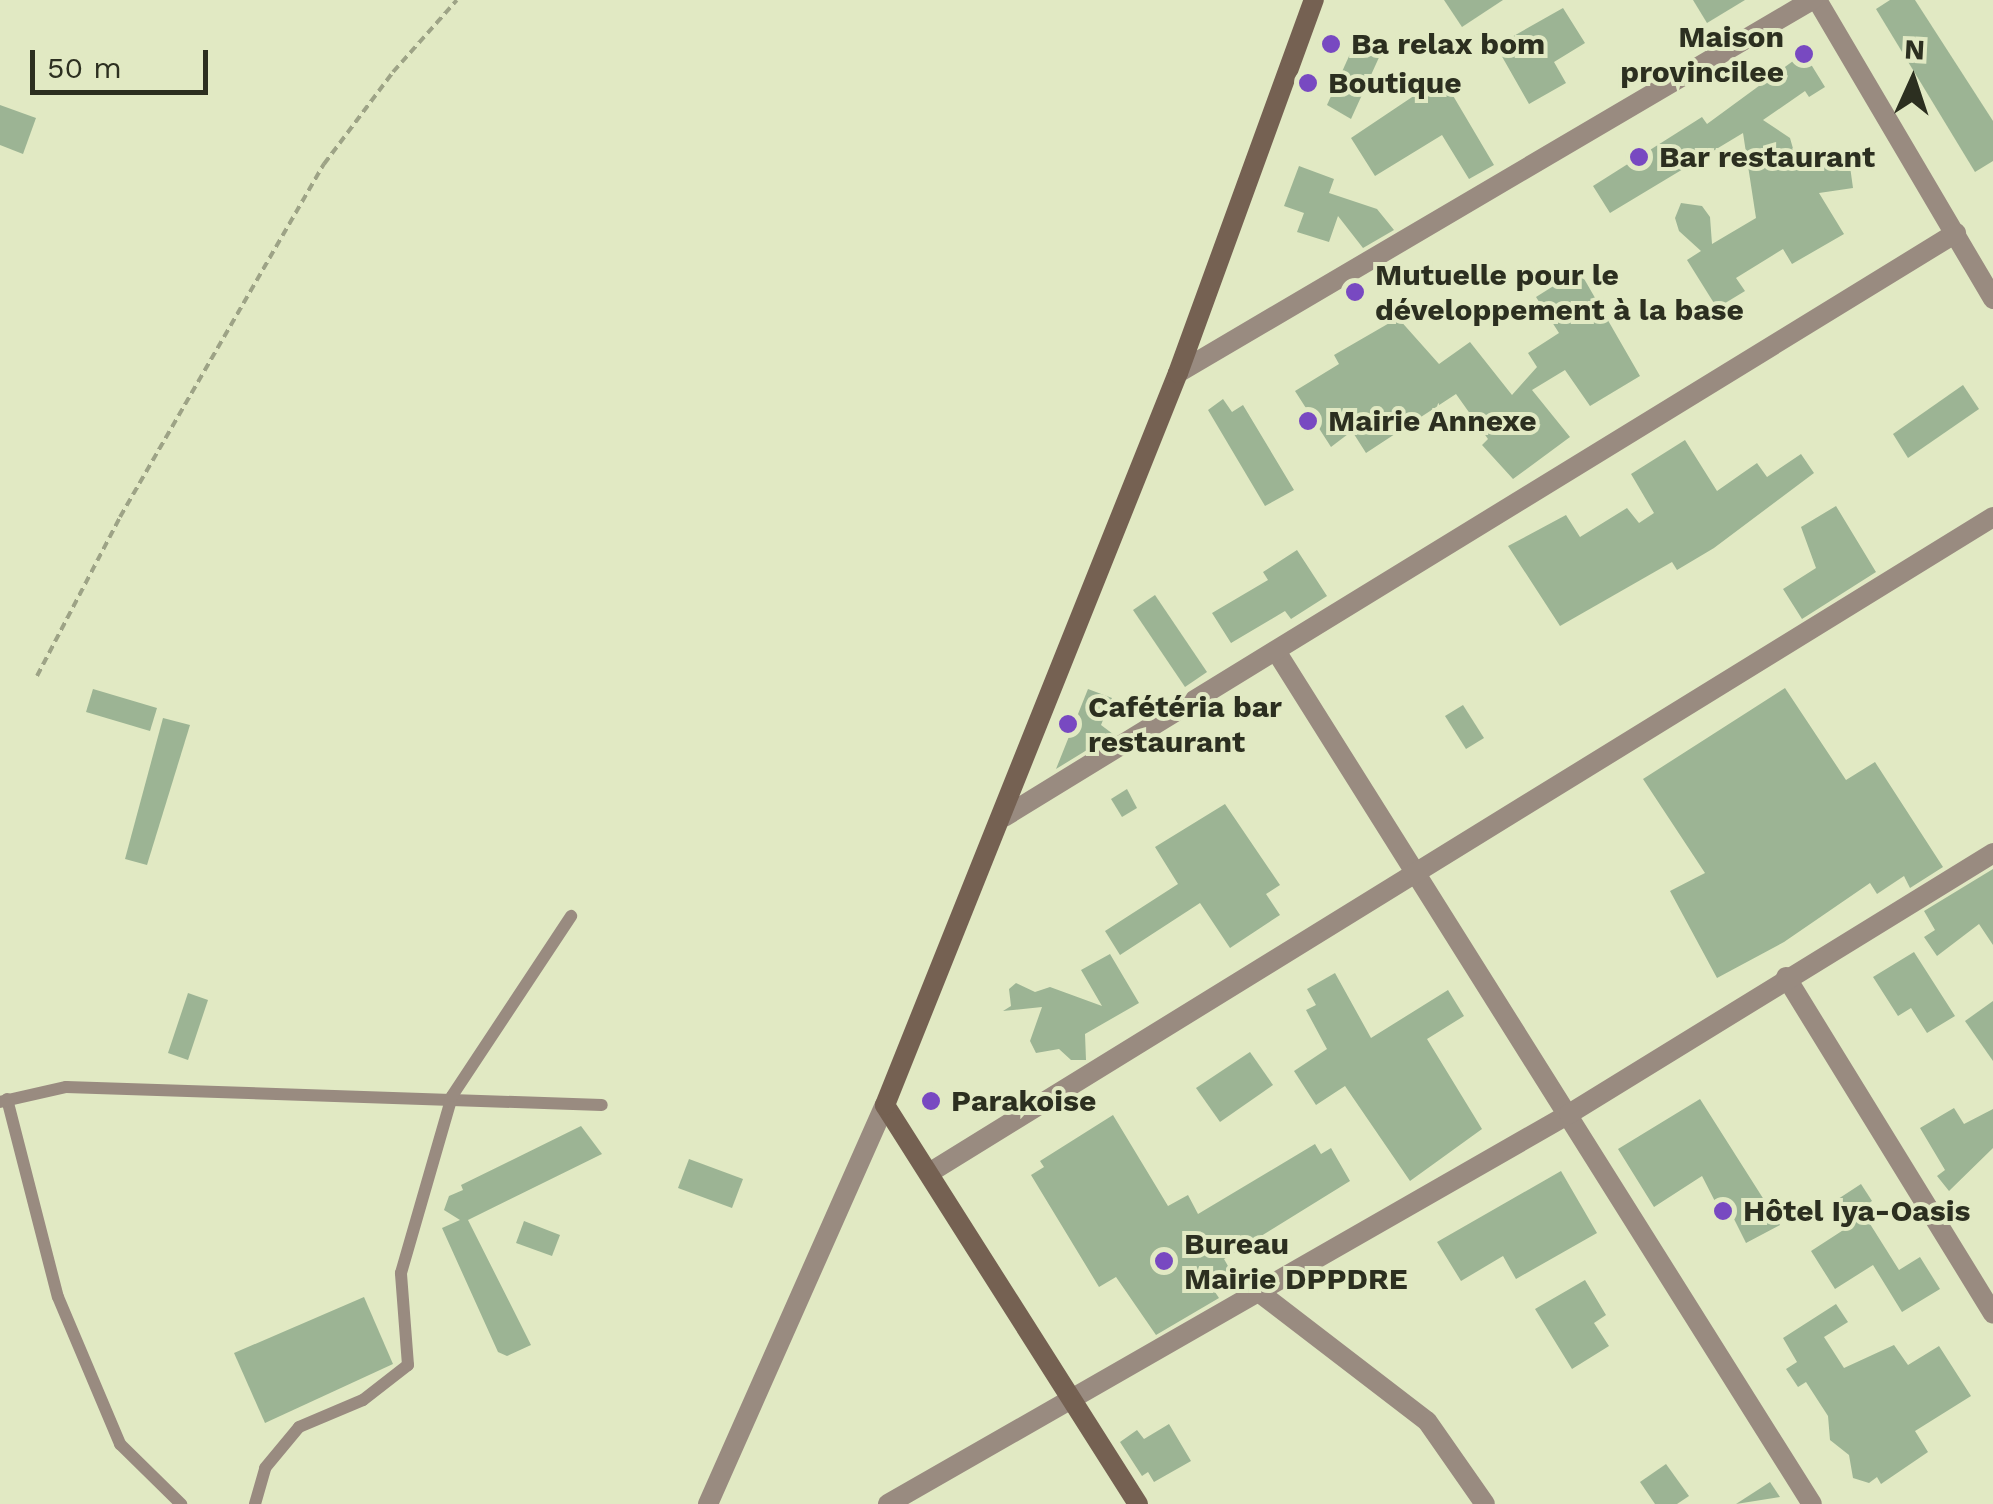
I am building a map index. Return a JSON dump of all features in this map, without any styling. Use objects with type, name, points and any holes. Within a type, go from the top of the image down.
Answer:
[{"type":"street","points":[[708,1504],[886,1106],[1004,818],[1178,373],[1314,0]]},
{"type":"street","points":[[1178,373],[1814,0],[1993,299]]},
{"type":"street","points":[[1004,818],[1956,234]]},
{"type":"street","points":[[929,1173],[1993,517]]},
{"type":"street","points":[[1276,651],[1412,876],[1568,1114],[1812,1504]]},
{"type":"street","points":[[888,1504],[1568,1114],[1993,852]]},
{"type":"street","points":[[1786,977],[1993,1314]]},
{"type":"street","points":[[886,1106],[1138,1504]]},
{"type":"street","points":[[1260,1292],[1427,1422],[1485,1504]]},
{"type":"lane","points":[[255,1504],[265,1468],[298,1427],[363,1400],[408,1365],[402,1272],[452,1096],[570,916]]},
{"type":"lane","points":[[181,1504],[120,1444],[58,1297],[3,1100],[66,1087],[452,1096],[602,1105]]},
{"type":"path","points":[[37,676],[120,517],[324,164],[382,84],[458,0]]},
{"type":"building","points":[[1444,0],[1503,0],[1462,27]]},
{"type":"building","points":[[1693,0],[1745,0],[1707,23]]},
{"type":"building","points":[[1890,0],[1915,0],[1993,121],[1993,161],[1975,172],[1876,9]]},
{"type":"building","points":[[1563,8],[1585,43],[1554,62],[1566,83],[1529,104],[1496,46]]},
{"type":"building","points":[[1359,34],[1386,42],[1351,119],[1327,105]]},
{"type":"building","points":[[1804,53],[1825,87],[1809,97],[1805,91],[1763,120],[1790,138],[1796,159],[1848,152],[1853,188],[1819,193],[1844,234],[1792,264],[1783,249],[1736,278],[1745,291],[1717,308],[1687,260],[1701,251],[1679,231],[1675,218],[1681,203],[1702,206],[1710,217],[1712,244],[1756,218],[1743,133],[1610,213],[1593,186],[1702,117],[1707,124]]},
{"type":"building","points":[[1442,77],[1494,165],[1469,179],[1442,135],[1375,176],[1351,138]]},
{"type":"building","points":[[0,105],[36,118],[23,154],[0,145]]},
{"type":"building","points":[[1299,166],[1334,179],[1329,193],[1377,209],[1394,230],[1363,248],[1338,216],[1329,242],[1297,232],[1304,213],[1284,206]]},
{"type":"building","points":[[1579,270],[1640,376],[1590,406],[1565,370],[1532,390],[1570,437],[1513,479],[1482,445],[1488,439],[1456,394],[1366,453],[1352,431],[1331,447],[1295,391],[1339,364],[1334,355],[1398,318],[1439,364],[1470,342],[1512,395],[1537,367],[1528,353],[1559,333],[1536,297]]},
{"type":"building","points":[[1963,385],[1979,409],[1908,458],[1893,434]]},
{"type":"building","points":[[1223,399],[1232,412],[1243,405],[1294,490],[1265,506],[1208,410]]},
{"type":"building","points":[[1685,440],[1717,491],[1757,463],[1767,477],[1801,454],[1814,473],[1714,548],[1677,570],[1672,562],[1560,626],[1508,546],[1566,515],[1580,537],[1627,508],[1639,523],[1654,513],[1631,474]]},
{"type":"building","points":[[1836,506],[1876,572],[1802,619],[1783,589],[1816,568],[1801,527]]},
{"type":"building","points":[[1297,550],[1327,596],[1291,619],[1285,611],[1231,643],[1212,613],[1268,580],[1263,572]]},
{"type":"building","points":[[1155,595],[1207,672],[1185,687],[1133,610]]},
{"type":"building","points":[[1785,688],[1846,780],[1875,762],[1943,867],[1910,888],[1904,876],[1877,894],[1870,883],[1784,942],[1717,978],[1670,891],[1705,873],[1643,779]]},
{"type":"building","points":[[93,689],[157,708],[150,731],[86,712]]},
{"type":"building","points":[[1088,689],[1112,698],[1101,725],[1113,734],[1056,769]]},
{"type":"building","points":[[1463,705],[1484,738],[1466,749],[1445,716]]},
{"type":"building","points":[[163,718],[190,725],[147,865],[125,859]]},
{"type":"building","points":[[1127,789],[1137,808],[1122,817],[1111,799]]},
{"type":"building","points":[[1225,804],[1280,885],[1266,894],[1280,915],[1230,948],[1200,903],[1120,955],[1105,931],[1178,884],[1155,847]]},
{"type":"building","points":[[1993,869],[1993,945],[1979,924],[1937,956],[1924,937],[1935,930],[1924,911]]},
{"type":"building","points":[[1914,952],[1955,1016],[1927,1033],[1911,1008],[1898,1016],[1873,977]]},
{"type":"building","points":[[1110,954],[1139,1003],[1085,1034],[1086,1060],[1071,1060],[1059,1049],[1036,1053],[1030,1041],[1042,1007],[1003,1011],[1011,1006],[1009,989],[1016,983],[1035,992],[1050,987],[1102,1006],[1081,970]]},
{"type":"building","points":[[1335,973],[1371,1038],[1448,990],[1464,1016],[1427,1039],[1482,1129],[1410,1181],[1345,1086],[1316,1105],[1294,1071],[1327,1049],[1306,1010],[1316,1005],[1307,989]]},
{"type":"building","points":[[188,993],[208,1000],[188,1060],[168,1053]]},
{"type":"building","points":[[1993,1001],[1993,1061],[1965,1021]]},
{"type":"building","points":[[1250,1052],[1273,1085],[1220,1122],[1196,1088]]},
{"type":"building","points":[[1700,1099],[1780,1225],[1746,1243],[1732,1215],[1724,1219],[1702,1176],[1654,1207],[1618,1149]]},
{"type":"building","points":[[1954,1108],[1964,1124],[1993,1109],[1993,1148],[1949,1191],[1937,1176],[1945,1170],[1920,1128]]},
{"type":"building","points":[[1113,1115],[1168,1206],[1188,1195],[1198,1214],[1315,1144],[1321,1154],[1331,1148],[1350,1181],[1224,1259],[1236,1280],[1215,1292],[1219,1298],[1156,1335],[1116,1277],[1099,1287],[1031,1175],[1044,1167],[1040,1161]]},
{"type":"building","points":[[581,1126],[602,1154],[468,1220],[531,1345],[507,1356],[498,1352],[442,1228],[460,1220],[444,1210],[449,1196],[463,1190],[461,1185]]},
{"type":"building","points":[[689,1159],[743,1179],[732,1208],[678,1188]]},
{"type":"building","points":[[1561,1171],[1597,1233],[1516,1279],[1503,1256],[1461,1281],[1437,1242]]},
{"type":"building","points":[[1861,1184],[1872,1201],[1846,1218],[1835,1201]]},
{"type":"building","points":[[1865,1216],[1899,1270],[1920,1257],[1940,1289],[1902,1312],[1873,1265],[1835,1289],[1811,1251]]},
{"type":"building","points":[[524,1221],[560,1235],[552,1256],[516,1243]]},
{"type":"building","points":[[1585,1280],[1606,1315],[1594,1323],[1609,1346],[1572,1369],[1535,1309]]},
{"type":"building","points":[[364,1297],[393,1364],[265,1423],[234,1353]]},
{"type":"building","points":[[1836,1304],[1848,1322],[1824,1337],[1844,1368],[1894,1345],[1908,1365],[1939,1346],[1971,1396],[1915,1431],[1928,1452],[1881,1484],[1877,1477],[1869,1483],[1853,1478],[1849,1455],[1830,1440],[1828,1416],[1806,1382],[1798,1387],[1786,1369],[1797,1362],[1783,1338]]},
{"type":"building","points":[[1169,1424],[1191,1461],[1154,1482],[1148,1472],[1142,1476],[1120,1442],[1137,1430],[1144,1439]]},
{"type":"building","points":[[1666,1464],[1689,1496],[1677,1504],[1655,1504],[1640,1482]]},
{"type":"building","points":[[1770,1482],[1780,1497],[1736,1504]]},
{"type":"place","name":"Ba relax bom","points":[[1331,44]]},
{"type":"place","name":"Maison provincilee","points":[[1804,54]]},
{"type":"place","name":"Boutique","points":[[1308,83]]},
{"type":"place","name":"Bar restaurant","points":[[1639,157]]},
{"type":"place","name":"Mutuelle pour le développement à la base","points":[[1355,292]]},
{"type":"place","name":"Mairie Annexe","points":[[1308,421]]},
{"type":"place","name":"Cafétéria bar restaurant","points":[[1068,724]]},
{"type":"place","name":"Parakoise","points":[[931,1101]]},
{"type":"place","name":"Hôtel Iya-Oasis","points":[[1723,1211]]},
{"type":"place","name":"Bureau Mairie DPPDRE","points":[[1164,1261]]}]
